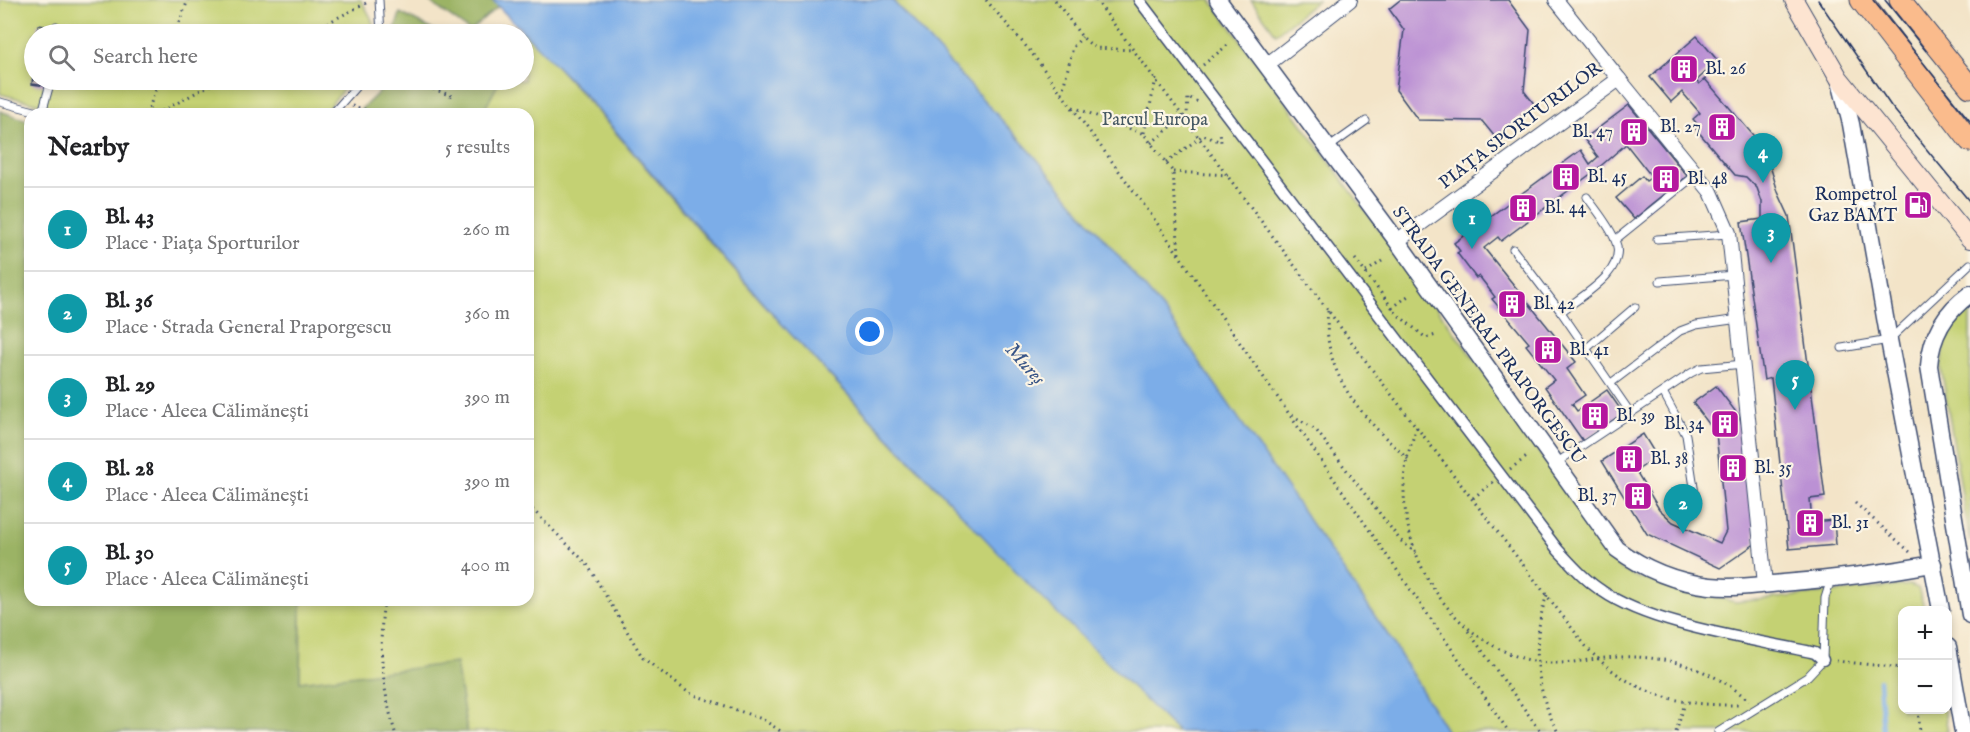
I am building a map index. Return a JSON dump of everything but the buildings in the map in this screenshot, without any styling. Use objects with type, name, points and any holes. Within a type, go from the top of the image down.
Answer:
[{"type":"main road","points":[[1794,0],[1839,78],[1970,239]]},
{"type":"main road","points":[[1861,0],[1970,141]]},
{"type":"main road","points":[[1900,0],[1970,87]]},
{"type":"street","points":[[1139,0],[1217,110],[1502,474],[1558,550],[1585,578],[1615,599],[1659,617],[1815,653],[1823,660]]},
{"type":"street","name":"STRADA GENERAL PRAPORGESCU","points":[[1218,0],[1268,64],[1397,241],[1617,549],[1634,562],[1653,571],[1708,586],[1735,587],[1831,579],[1933,564]]},
{"type":"street","points":[[1268,64],[1350,0]]},
{"type":"street","name":"PIAȚA SPORTURILOR","points":[[1397,241],[1619,80],[1561,2]]},
{"type":"street","points":[[1839,78],[1851,124],[1889,340],[1940,606]]},
{"type":"street","points":[[1619,80],[1697,174],[1719,206],[1729,234],[1765,585]]},
{"type":"street","points":[[1970,294],[1955,307],[1939,327],[1930,350],[1931,385],[1970,615]]},
{"type":"street","points":[[1950,660],[1963,732]]},
{"type":"lane","points":[[379,0],[380,24]]},
{"type":"lane","points":[[45,108],[49,90]]},
{"type":"lane","points":[[339,108],[354,90]]},
{"type":"lane","points":[[0,102],[24,108]]},
{"type":"lane","points":[[1328,148],[1366,121]]},
{"type":"lane","points":[[1615,240],[1697,174]]},
{"type":"lane","points":[[1561,312],[1611,272],[1618,251],[1615,240],[1587,197]]},
{"type":"lane","points":[[1657,239],[1729,234]]},
{"type":"lane","points":[[1513,249],[1587,348],[1630,412]]},
{"type":"lane","points":[[1842,348],[1889,340],[1970,264]]},
{"type":"lane","points":[[1660,281],[1734,275]]},
{"type":"lane","points":[[1587,348],[1635,307]]},
{"type":"lane","points":[[1611,383],[1680,331],[1696,325],[1739,319]]},
{"type":"lane","points":[[1556,463],[1630,412],[1701,368],[1744,364]]},
{"type":"lane","points":[[1663,392],[1686,435],[1697,507]]},
{"type":"lane","points":[[1719,732],[1807,677],[1823,660],[1826,598],[1831,579]]},
{"type":"path","points":[[179,24],[188,0]]},
{"type":"path","points":[[325,24],[371,0]]},
{"type":"path","points":[[986,0],[1031,52],[1062,93],[1179,256],[1509,732]]},
{"type":"path","points":[[1055,0],[1082,37],[1095,48],[1134,50]]},
{"type":"path","points":[[1096,0],[1417,427],[1598,659],[1650,693],[1685,703],[1752,704],[1725,683],[1692,667],[1658,659],[1598,659],[1567,664],[1538,662],[1509,653],[1467,629]]},
{"type":"path","points":[[1192,73],[1244,33]]},
{"type":"path","points":[[1062,93],[1070,55],[1082,37]]},
{"type":"path","points":[[1144,134],[1156,79]]},
{"type":"path","points":[[149,108],[155,90]]},
{"type":"path","points":[[168,108],[201,90]]},
{"type":"path","points":[[436,90],[454,97]]},
{"type":"path","points":[[1151,143],[1185,117],[1188,112],[1187,99],[1190,97],[1217,110],[1222,140],[1218,142],[1205,135],[1200,137],[1166,163]]},
{"type":"path","points":[[344,103],[361,108]]},
{"type":"path","points":[[1072,107],[1144,134],[1173,172],[1179,256]]},
{"type":"path","points":[[1173,172],[1228,175]]},
{"type":"path","points":[[1351,255],[1393,308],[1418,333],[1426,338],[1436,335]]},
{"type":"path","points":[[1366,272],[1382,261]]},
{"type":"path","points":[[1393,308],[1408,296]]},
{"type":"path","points":[[1328,310],[1328,345],[1333,365],[1346,391],[1363,415],[1408,459]]},
{"type":"path","points":[[1290,414],[1302,419],[1316,430],[1400,540],[1417,554]]},
{"type":"path","points":[[1417,427],[1408,459],[1405,489],[1407,511],[1417,554],[1432,585],[1467,629],[1541,732]]},
{"type":"path","points":[[1473,498],[1527,456]]},
{"type":"path","points":[[1855,503],[1913,556]]},
{"type":"path","points":[[534,511],[587,564],[643,658],[689,693],[762,719],[783,732]]},
{"type":"path","points":[[1547,595],[1538,626],[1538,662],[1542,693],[1558,732]]},
{"type":"path","points":[[383,606],[379,636],[387,705],[395,732]]},
{"type":"path","points":[[1823,660],[1898,668]]},
{"type":"path","points":[[1676,732],[1685,703]]},
{"type":"path","points":[[1918,714],[1920,732]]},
{"type":"green space","points":[[0,0],[361,0],[373,24],[24,24],[24,90],[343,90],[328,108],[54,108],[0,94]]},
{"type":"green space","points":[[427,0],[492,0],[499,6],[478,24],[460,24]]},
{"type":"green space","name":"Parcul Europa","points":[[892,0],[1211,0],[1493,385],[1611,559],[1622,570],[1636,577],[1735,602],[1909,585],[1918,588],[1924,606],[1898,606],[1898,714],[1945,714],[1948,732],[1447,732],[1390,638],[1166,313],[1031,152]]},
{"type":"green space","points":[[1251,0],[1318,0],[1276,34]]},
{"type":"green space","points":[[400,13],[421,24],[397,24]]},
{"type":"green space","points":[[534,42],[788,331],[981,534],[1178,732],[467,732],[455,664],[300,682],[301,606],[534,606],[534,108],[485,108],[495,90],[534,90]]},
{"type":"green space","points":[[380,90],[495,90],[485,108],[362,108]]},
{"type":"green space","points":[[0,111],[24,119],[24,606],[301,606],[300,682],[456,663],[467,732],[0,732]]},
{"type":"green space","points":[[1970,307],[1970,542],[1941,367],[1945,337]]},
{"type":"water","name":"Mureș","points":[[492,0],[892,0],[1031,152],[1166,313],[1390,638],[1447,732],[1178,732],[1031,587],[787,330],[581,91],[534,43],[534,24],[515,24]]},
{"type":"waterway","points":[[1879,680],[1883,732]]},
{"type":"tram line","points":[[1818,0],[1891,106],[1970,202]]},
{"type":"tram line","points":[[1873,0],[1970,121]]},
{"type":"tram line","points":[[1885,0],[1926,51]]},
{"type":"place","name":"Bl. 26","points":[[1684,69]]},
{"type":"place","name":"Bl. 27","points":[[1722,127]]},
{"type":"place","name":"Bl. 47","points":[[1634,132]]},
{"type":"place","name":"Bl. 45","points":[[1566,177]]},
{"type":"place","name":"Bl. 48","points":[[1666,179]]},
{"type":"place","name":"Bl. 28","points":[[1763,183]]},
{"type":"place","name":"Rompetrol Gaz BAMT","points":[[1918,205]]},
{"type":"place","name":"Bl. 44","points":[[1523,208]]},
{"type":"place","name":"Bl. 43","points":[[1472,249]]},
{"type":"place","name":"Bl. 29","points":[[1771,263]]},
{"type":"place","name":"Bl. 42","points":[[1512,304]]},
{"type":"place","name":"Bl. 41","points":[[1548,350]]},
{"type":"place","name":"Bl. 30","points":[[1795,410]]},
{"type":"place","name":"Bl. 39","points":[[1595,416]]},
{"type":"place","name":"Bl. 34","points":[[1725,424]]},
{"type":"place","name":"Bl. 38","points":[[1629,459]]},
{"type":"place","name":"Bl. 35","points":[[1733,468]]},
{"type":"place","name":"Bl. 37","points":[[1638,496]]},
{"type":"place","name":"Bl. 31","points":[[1810,523]]},
{"type":"place","name":"Bl. 36","points":[[1683,534]]}]
